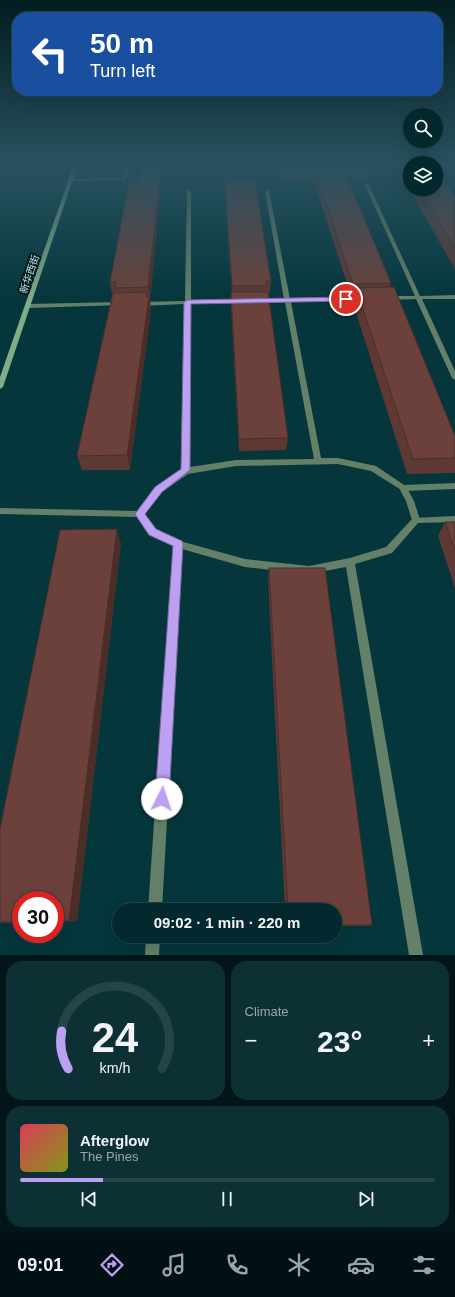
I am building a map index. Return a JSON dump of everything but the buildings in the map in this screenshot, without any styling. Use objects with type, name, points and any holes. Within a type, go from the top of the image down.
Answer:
[{"type":"main road","name":"新华西街","points":[[0,386],[60,212]]},
{"type":"street","points":[[186,470],[189,212]]},
{"type":"street","points":[[271,212],[318,462]]},
{"type":"street","points":[[379,212],[455,378]]},
{"type":"street","points":[[380,298],[455,297]]},
{"type":"street","points":[[133,304],[372,299]]},
{"type":"street","points":[[28,306],[125,304]]},
{"type":"street","points":[[139,514],[158,490],[186,470],[236,462],[338,461],[372,468],[403,488],[410,501],[416,520]]},
{"type":"street","points":[[403,488],[455,486]]},
{"type":"street","points":[[0,511],[139,514]]},
{"type":"street","points":[[139,514],[153,532],[178,544],[245,563],[309,570],[350,562],[389,550],[416,520],[455,519]]},
{"type":"street","points":[[155,903],[178,544]]},
{"type":"street","points":[[350,562],[416,955]]},
{"type":"street","points":[[152,955],[153,943]]},
{"type":"route","points":[[162,799],[178,544],[153,532],[139,514],[158,490],[186,470],[188,302],[346,299]]}]
